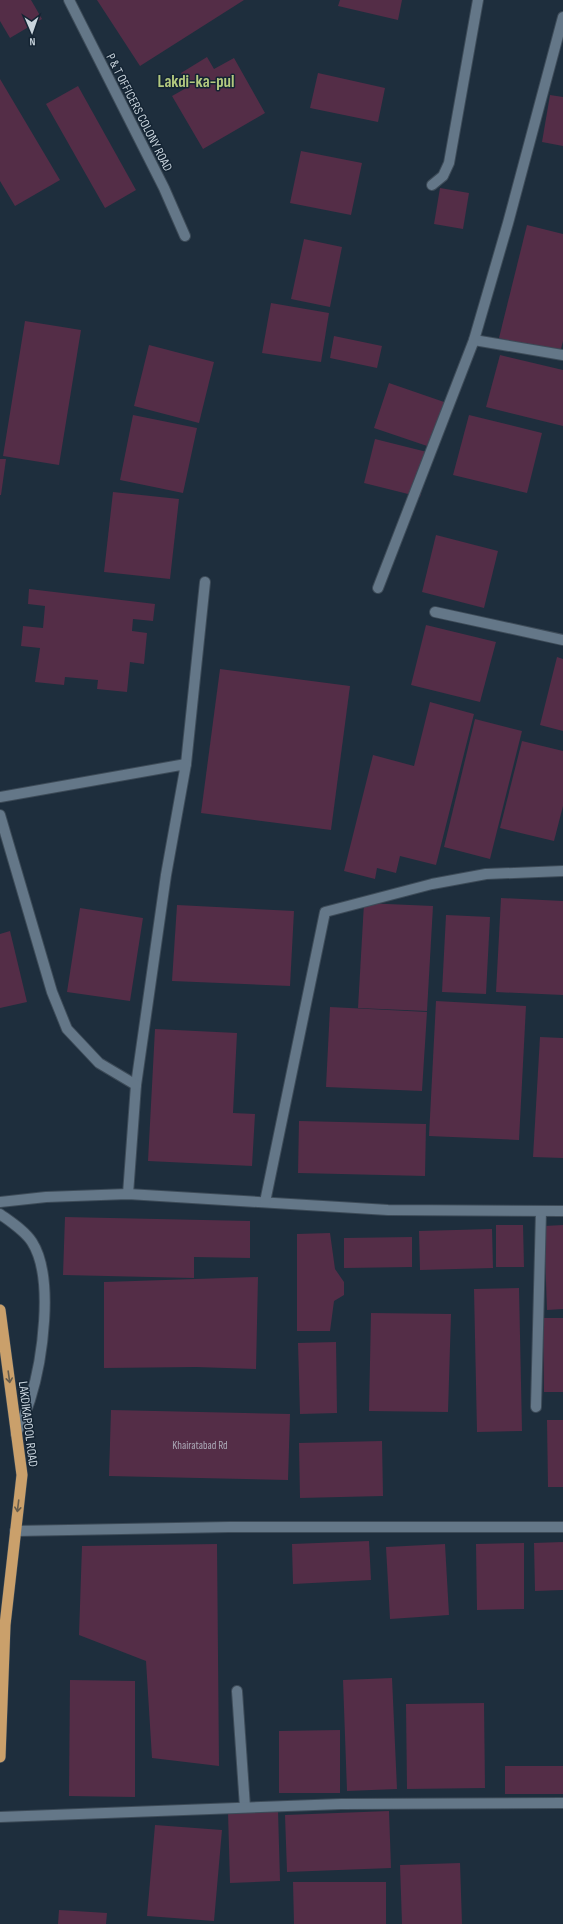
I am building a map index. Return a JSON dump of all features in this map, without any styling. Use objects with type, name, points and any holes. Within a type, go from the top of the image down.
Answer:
[{"type":"highway","name":"LAKDIKAPOOL ROAD","points":[[0,1310],[22,1474],[5,1625],[0,1757]]},
{"type":"street","name":"P & T OFFICERS COLONY ROAD","points":[[69,0],[164,188],[185,236]]},
{"type":"street","points":[[432,185],[443,176],[449,163],[478,0]]},
{"type":"street","points":[[378,588],[474,340],[508,223],[563,17]]},
{"type":"street","points":[[474,340],[563,355]]},
{"type":"street","points":[[128,1194],[136,1085],[166,875],[186,764],[205,582]]},
{"type":"street","points":[[435,612],[563,640]]},
{"type":"street","points":[[0,798],[186,764]]},
{"type":"street","points":[[0,815],[52,992],[67,1029],[99,1063],[136,1085]]},
{"type":"street","points":[[265,1202],[325,912],[432,884],[486,874],[563,870]]},
{"type":"street","points":[[0,1202],[46,1197],[128,1194],[388,1210],[563,1211]]},
{"type":"street","points":[[536,1407],[541,1211]]},
{"type":"street","points":[[0,1214],[32,1241],[38,1255],[43,1279],[44,1310],[42,1346],[30,1400],[16,1434]]},
{"type":"street","points":[[15,1531],[229,1527],[563,1527]]},
{"type":"street","points":[[237,1691],[245,1807]]},
{"type":"street","points":[[0,1818],[341,1804],[563,1803]]},
{"type":"building","points":[[0,0],[31,0],[42,19],[10,38],[0,21]]},
{"type":"building","points":[[97,0],[244,0],[140,66]]},
{"type":"building","points":[[340,0],[402,0],[398,20],[338,6]]},
{"type":"building","points":[[207,57],[214,69],[234,58],[265,113],[203,149],[172,96],[188,87],[181,73]]},
{"type":"building","points":[[318,73],[385,88],[378,122],[310,108]]},
{"type":"building","points":[[0,79],[60,180],[15,206],[0,181]]},
{"type":"building","points":[[78,86],[136,190],[105,208],[46,104]]},
{"type":"building","points":[[550,95],[563,97],[563,146],[542,142]]},
{"type":"building","points":[[301,151],[362,163],[351,215],[290,203]]},
{"type":"building","points":[[440,188],[469,193],[463,229],[434,224]]},
{"type":"building","points":[[527,225],[563,234],[563,341],[560,353],[499,338]]},
{"type":"building","points":[[304,239],[342,247],[330,307],[291,299]]},
{"type":"building","points":[[271,303],[329,313],[321,362],[262,353]]},
{"type":"building","points":[[25,321],[81,330],[59,465],[3,456]]},
{"type":"building","points":[[334,336],[382,346],[377,368],[330,358]]},
{"type":"building","points":[[149,345],[214,362],[199,423],[134,406]]},
{"type":"building","points":[[500,355],[563,370],[563,426],[486,407]]},
{"type":"building","points":[[389,383],[447,403],[433,448],[374,428]]},
{"type":"building","points":[[133,415],[197,428],[183,493],[120,480]]},
{"type":"building","points":[[469,415],[542,433],[527,493],[453,475]]},
{"type":"building","points":[[375,439],[431,453],[420,497],[364,483]]},
{"type":"building","points":[[0,459],[6,459],[1,495],[0,495]]},
{"type":"building","points":[[113,492],[179,499],[170,579],[104,572]]},
{"type":"building","points":[[436,535],[498,551],[484,608],[422,592]]},
{"type":"building","points":[[29,589],[155,604],[153,621],[133,619],[132,631],[147,633],[144,664],[130,662],[127,692],[97,689],[98,680],[65,677],[64,685],[35,682],[40,648],[21,646],[23,626],[43,628],[45,606],[28,604]]},
{"type":"building","points":[[426,625],[496,642],[480,702],[411,685]]},
{"type":"building","points":[[557,657],[563,659],[563,731],[540,725]]},
{"type":"building","points":[[220,669],[350,686],[331,830],[201,813]]},
{"type":"building","points":[[430,702],[474,714],[436,865],[400,856],[396,873],[377,868],[375,879],[344,871],[373,755],[414,766]]},
{"type":"building","points":[[475,719],[522,731],[490,859],[444,847]]},
{"type":"building","points":[[522,741],[563,751],[563,806],[554,841],[500,828]]},
{"type":"building","points":[[501,898],[563,901],[563,995],[496,992]]},
{"type":"building","points":[[364,903],[433,906],[427,1011],[358,1008]]},
{"type":"building","points":[[177,905],[294,911],[290,986],[172,981]]},
{"type":"building","points":[[80,908],[143,918],[130,1001],[67,992]]},
{"type":"building","points":[[446,915],[490,917],[486,994],[442,992]]},
{"type":"building","points":[[10,931],[27,1002],[0,1008],[0,934]]},
{"type":"building","points":[[436,1001],[526,1006],[519,1140],[429,1136]]},
{"type":"building","points":[[330,1007],[427,1012],[422,1091],[326,1087]]},
{"type":"building","points":[[155,1029],[237,1033],[233,1113],[255,1114],[252,1166],[148,1161]]},
{"type":"building","points":[[540,1037],[563,1038],[563,1158],[533,1157]]},
{"type":"building","points":[[299,1121],[426,1124],[425,1176],[298,1173]]},
{"type":"building","points":[[65,1217],[250,1221],[250,1258],[194,1257],[194,1278],[63,1275]]},
{"type":"building","points":[[496,1225],[523,1225],[524,1267],[496,1267]]},
{"type":"building","points":[[563,1225],[563,1309],[547,1310],[544,1226]]},
{"type":"building","points":[[492,1229],[493,1268],[420,1270],[419,1231]]},
{"type":"building","points":[[330,1233],[335,1269],[344,1282],[344,1295],[334,1301],[330,1331],[297,1331],[297,1234]]},
{"type":"building","points":[[412,1237],[412,1267],[344,1268],[344,1238]]},
{"type":"building","points":[[258,1277],[256,1369],[196,1367],[104,1368],[104,1282]]},
{"type":"building","points":[[519,1288],[522,1431],[477,1432],[474,1289]]},
{"type":"building","points":[[371,1313],[451,1314],[448,1412],[369,1411]]},
{"type":"building","points":[[543,1318],[563,1318],[563,1392],[544,1392]]},
{"type":"building","points":[[336,1342],[337,1413],[300,1414],[298,1343]]},
{"type":"building","points":[[111,1410],[290,1414],[288,1480],[109,1476]]},
{"type":"building","points":[[547,1420],[563,1420],[563,1487],[548,1487]]},
{"type":"building","points":[[382,1441],[383,1496],[300,1498],[299,1443]]},
{"type":"building","points":[[369,1541],[371,1580],[293,1584],[292,1544]]},
{"type":"building","points":[[563,1542],[563,1590],[535,1591],[534,1543]]},
{"type":"building","points":[[524,1543],[524,1609],[477,1610],[476,1544]]},
{"type":"building","points":[[217,1544],[219,1766],[152,1758],[146,1661],[79,1635],[82,1546]]},
{"type":"building","points":[[445,1544],[449,1615],[390,1619],[386,1547]]},
{"type":"building","points":[[392,1678],[397,1789],[347,1791],[343,1680]]},
{"type":"building","points":[[70,1680],[135,1681],[135,1797],[69,1796]]},
{"type":"building","points":[[484,1703],[485,1788],[407,1789],[406,1704]]},
{"type":"building","points":[[340,1730],[340,1793],[279,1793],[279,1731]]},
{"type":"building","points":[[505,1766],[563,1766],[563,1794],[505,1794]]},
{"type":"building","points":[[278,1810],[280,1881],[230,1883],[228,1812]]},
{"type":"building","points":[[389,1811],[391,1868],[287,1872],[285,1815]]},
{"type":"building","points":[[155,1825],[222,1830],[214,1921],[147,1916]]},
{"type":"building","points":[[460,1863],[462,1924],[402,1924],[400,1865]]},
{"type":"building","points":[[293,1882],[386,1882],[386,1924],[294,1924]]},
{"type":"building","points":[[59,1910],[107,1913],[106,1924],[58,1924]]},
{"type":"district","name":"Lakdi-ka-pul","points":[[196,81]]}]
